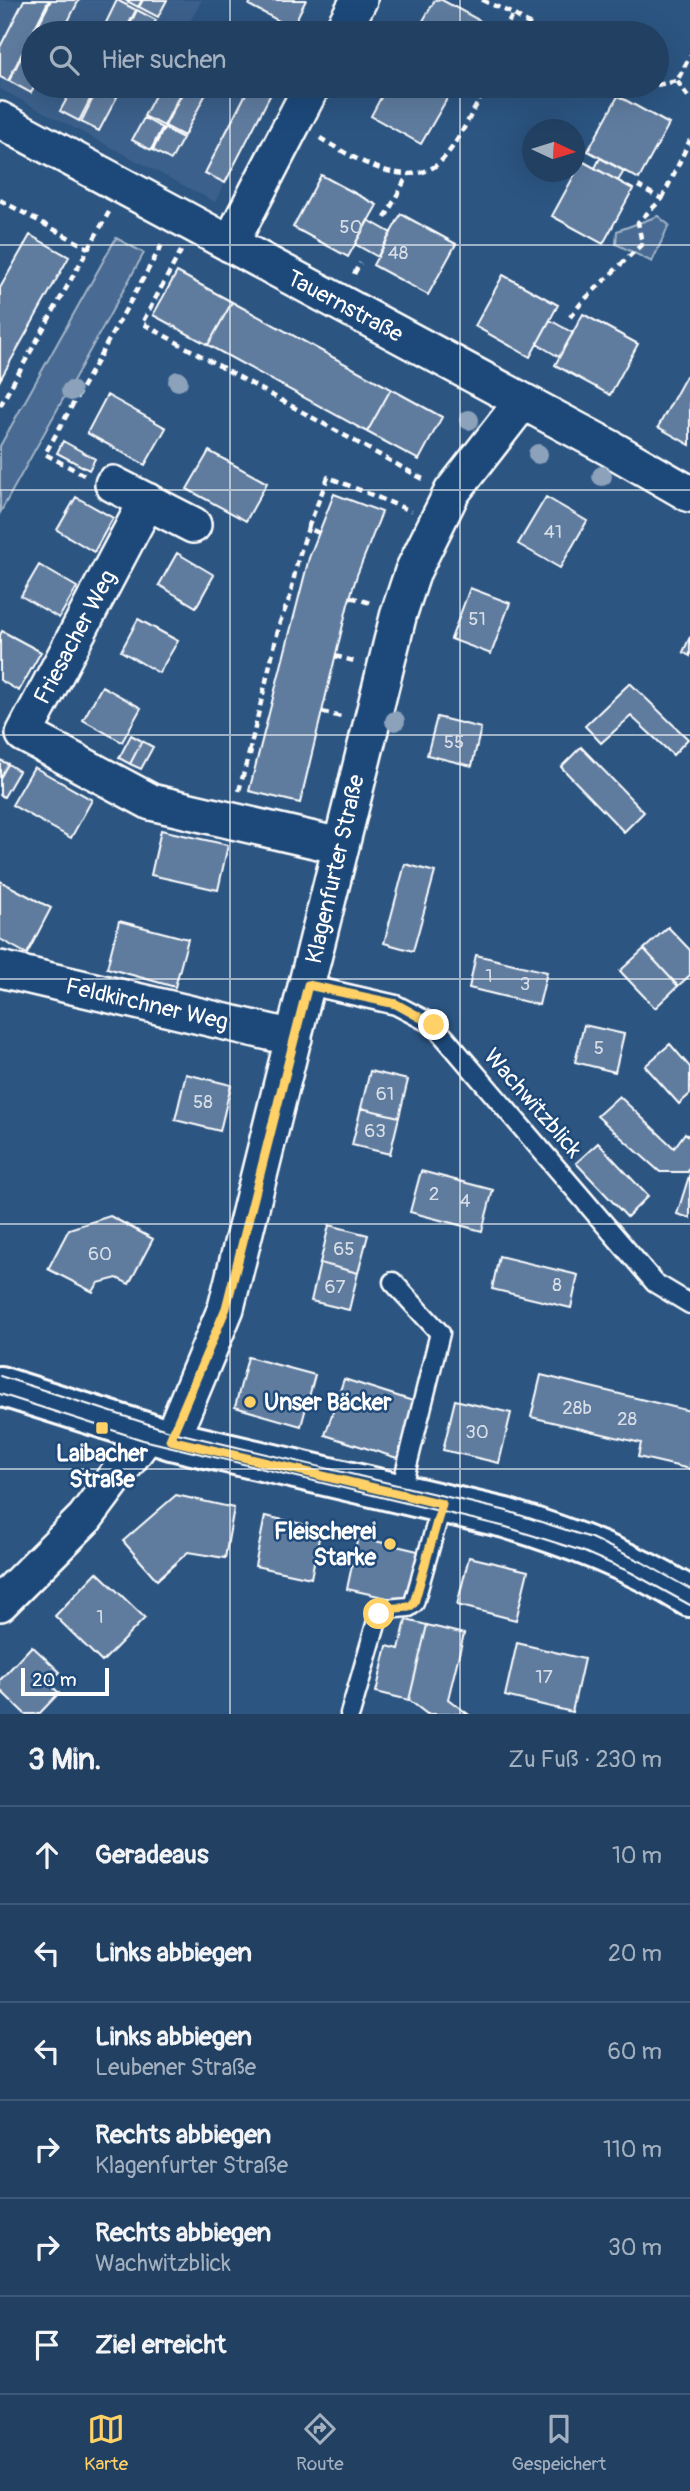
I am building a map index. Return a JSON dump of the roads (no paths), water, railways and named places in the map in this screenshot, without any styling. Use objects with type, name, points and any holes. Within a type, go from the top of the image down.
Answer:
[{"type":"street","points":[[348,21],[359,0]]},
{"type":"street","points":[[230,244],[305,98]]},
{"type":"street","name":"Tauernstraße","points":[[0,120],[610,448],[690,494]]},
{"type":"street","name":"Klagenfurter Straße","points":[[158,1436],[226,1308],[399,613],[413,571],[445,507],[523,401]]},
{"type":"street","points":[[113,484],[193,525]]},
{"type":"street","name":"Friesacher Weg","points":[[147,502],[24,734],[151,802],[340,846]]},
{"type":"street","name":"Feldkirchner Weg","points":[[0,969],[295,1038]]},
{"type":"street","points":[[0,1386],[158,1436],[505,1518],[585,1544],[690,1597]]},
{"type":"street","points":[[0,1604],[85,1518],[143,1440],[158,1436]]},
{"type":"lane","name":"Wachwitzblick","points":[[308,985],[396,1004],[434,1025],[655,1283],[690,1304]]},
{"type":"lane","points":[[393,1282],[440,1333],[400,1494]]},
{"type":"lane","points":[[350,1714],[379,1614],[384,1609],[409,1607],[414,1603],[442,1504]]},
{"type":"tram line","points":[[0,1376],[173,1432],[507,1511],[591,1538],[690,1589]]},
{"type":"tram line","points":[[0,1394],[143,1440],[506,1527],[582,1551],[630,1572],[690,1605]]},
{"type":"place","name":"Unser Bäcker","points":[[250,1402]]},
{"type":"place","name":"Laibacher Straße","points":[[102,1428]]},
{"type":"place","name":"Fleischerei Starke","points":[[390,1544]]}]
